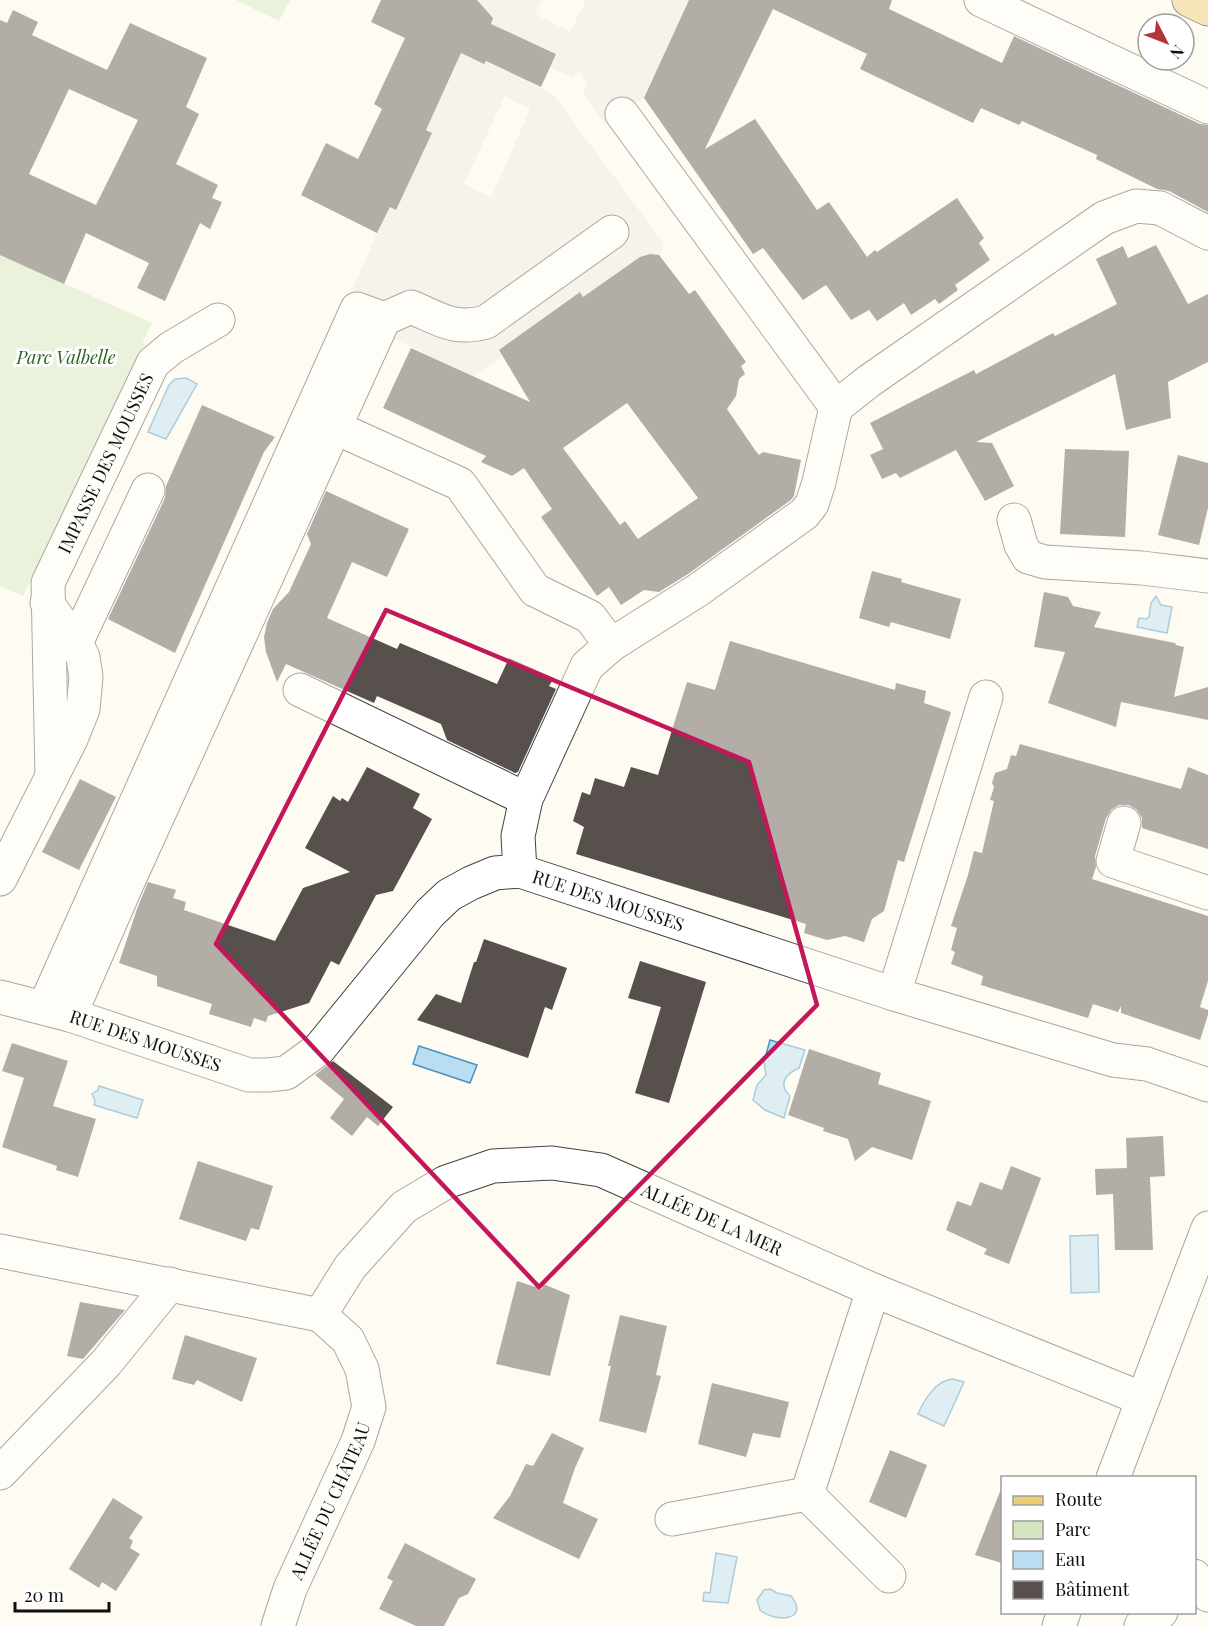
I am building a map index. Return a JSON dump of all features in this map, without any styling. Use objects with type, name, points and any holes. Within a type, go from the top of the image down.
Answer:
[{"type":"main road","points":[[1189,0],[1208,9]]},
{"type":"street","points":[[981,0],[1208,107]]},
{"type":"street","points":[[622,114],[836,407]]},
{"type":"street","points":[[520,871],[518,836],[526,799],[587,666],[611,645],[698,590],[804,514],[812,504],[819,483],[836,407],[879,374],[1104,218],[1136,206],[1160,208],[1208,233]]},
{"type":"street","points":[[57,1012],[357,309],[384,319],[411,308],[457,326],[472,326],[486,322],[612,232]]},
{"type":"street","points":[[57,1012],[118,904],[384,319]]},
{"type":"street","name":"IMPASSE DES MOUSSES","points":[[52,776],[48,583],[153,363],[171,348],[218,320]]},
{"type":"street","points":[[334,427],[460,484],[535,590],[590,617],[611,645]]},
{"type":"street","points":[[76,643],[148,490]]},
{"type":"street","points":[[1014,520],[1021,545],[1028,557],[1045,562],[1142,568],[1208,576]]},
{"type":"street","name":"IMPASSE DES MOUSSES","points":[[0,879],[71,739],[83,709],[86,677],[83,657],[76,643],[47,603]]},
{"type":"street","points":[[51,680],[86,677]]},
{"type":"street","points":[[300,690],[526,799]]},
{"type":"street","points":[[894,994],[986,697]]},
{"type":"street","points":[[1124,823],[1113,861],[1208,893]]},
{"type":"street","name":"RUE DES MOUSSES","points":[[0,997],[57,1012],[249,1075],[286,1072],[319,1049],[430,913],[449,895],[495,873],[520,871],[894,994],[1113,1060],[1147,1064],[1208,1085]]},
{"type":"street","name":"RUE DES MOUSSES","points":[[1113,1060],[1143,1080],[1208,1105]]},
{"type":"street","name":"ALLÉE DE LA MER","points":[[320,1315],[350,1267],[404,1207],[446,1182],[494,1166],[552,1163],[601,1170],[873,1290],[1143,1399]]},
{"type":"street","points":[[1114,1476],[1208,1228]]},
{"type":"street","points":[[0,1251],[320,1315]]},
{"type":"street","points":[[0,1473],[180,1286]]},
{"type":"street","points":[[807,1494],[873,1290]]},
{"type":"street","name":"ALLÉE DU CHÂTEAU","points":[[278,1626],[290,1589],[358,1441],[369,1407],[362,1369],[348,1340],[320,1315]]},
{"type":"street","points":[[672,1519],[807,1494]]},
{"type":"street","points":[[807,1494],[889,1576]]},
{"type":"street","points":[[1196,1579],[1208,1595]]},
{"type":"street","points":[[1141,1626],[1158,1614]]},
{"type":"highlighted area","points":[[386,610],[749,762],[817,1005],[539,1287],[216,944]]},
{"type":"green space","points":[[236,0],[290,0],[279,21]]},
{"type":"green space","name":"Parc Valbelle","points":[[0,255],[152,323],[142,342],[145,344],[23,596],[0,586]]},
{"type":"shaded area","points":[[478,0],[541,0],[535,14],[570,32],[586,0],[689,0],[644,98],[606,126],[583,92],[587,83],[580,72],[572,78],[550,67],[556,53],[526,40],[486,34],[494,17],[474,8]]},
{"type":"shaded area","points":[[454,50],[484,64],[486,62],[552,93],[664,244],[660,256],[650,254],[583,297],[579,292],[499,350],[502,356],[473,376],[341,314],[390,207],[396,209],[432,133],[426,130],[457,63]],"holes":[[[505,96],[530,109],[491,198],[464,184]]]},
{"type":"water","points":[[186,378],[197,384],[166,439],[148,432],[169,385],[175,379]]},
{"type":"water","points":[[1156,596],[1161,605],[1172,607],[1167,633],[1137,627],[1139,618],[1149,617],[1151,603]]},
{"type":"water","points":[[770,1040],[805,1050],[799,1068],[785,1079],[784,1087],[790,1096],[784,1118],[765,1110],[753,1100],[757,1085],[766,1075],[764,1062]]},
{"type":"water","points":[[419,1046],[477,1065],[470,1083],[413,1064]]},
{"type":"water","points":[[99,1086],[143,1100],[137,1118],[94,1105],[92,1094],[98,1090]]},
{"type":"water","points":[[1098,1235],[1099,1292],[1071,1293],[1070,1236]]},
{"type":"water","points":[[953,1379],[964,1382],[944,1426],[918,1414],[927,1397],[936,1387]]},
{"type":"water","points":[[716,1553],[737,1557],[728,1603],[703,1601],[704,1592],[710,1593]]},
{"type":"water","points":[[770,1589],[791,1596],[796,1604],[797,1611],[794,1615],[774,1617],[760,1610],[757,1600],[764,1590]]},
{"type":"building","points":[[381,0],[477,0],[493,18],[491,24],[556,54],[541,87],[486,61],[484,64],[461,53],[426,130],[432,133],[396,210],[390,207],[377,233],[301,195],[326,143],[358,159],[382,109],[374,104],[405,38],[371,22]]},
{"type":"building","points":[[689,0],[892,0],[889,9],[1002,63],[1014,36],[1200,124],[1208,125],[1208,212],[1169,191],[1157,189],[1096,159],[1097,155],[1022,121],[1019,125],[981,108],[973,123],[860,69],[867,54],[773,9],[705,149],[755,119],[817,210],[829,202],[867,257],[957,198],[984,238],[979,243],[990,260],[955,285],[958,290],[939,304],[935,299],[911,315],[904,303],[877,321],[869,310],[851,320],[826,285],[803,300],[763,248],[753,254],[644,98]]},
{"type":"building","points":[[13,10],[38,22],[32,35],[107,70],[130,23],[207,58],[186,107],[199,114],[176,164],[218,185],[212,198],[222,202],[210,229],[200,223],[165,301],[137,288],[149,263],[86,233],[64,284],[0,255],[0,20],[7,23]],"holes":[[[69,89],[138,120],[96,205],[29,174]]]},
{"type":"building","points":[[1156,245],[1188,304],[1208,294],[1208,362],[1168,382],[1171,418],[1126,430],[1115,374],[976,442],[992,443],[1014,486],[985,501],[956,450],[900,478],[896,473],[882,479],[870,455],[883,449],[870,423],[974,370],[976,374],[1053,333],[1055,336],[1117,304],[1096,259],[1123,246],[1128,258]]},
{"type":"building","points":[[650,254],[659,255],[689,294],[695,290],[746,362],[741,366],[745,374],[739,379],[736,396],[727,409],[755,450],[759,455],[763,452],[801,460],[794,496],[791,500],[688,574],[659,592],[644,590],[621,605],[609,587],[597,596],[541,517],[552,509],[524,468],[512,476],[481,462],[486,456],[383,408],[411,348],[530,402],[499,350],[580,292],[583,297],[640,257]],"holes":[[[627,403],[698,498],[638,539],[625,521],[620,525],[563,448]]]},
{"type":"building","points":[[202,405],[275,437],[264,452],[175,653],[108,619],[165,498],[166,486]]},
{"type":"building","points":[[1065,449],[1129,451],[1125,537],[1060,534]]},
{"type":"building","points":[[1178,455],[1208,463],[1208,508],[1199,545],[1158,535]]},
{"type":"building","points":[[326,491],[409,529],[387,577],[352,562],[327,618],[397,649],[400,643],[497,684],[509,658],[554,678],[549,686],[556,689],[518,772],[515,773],[447,740],[441,724],[377,696],[374,703],[286,664],[277,682],[266,652],[264,637],[267,623],[273,609],[289,592],[311,544],[307,534]]},
{"type":"building","points":[[872,571],[961,599],[950,639],[891,622],[889,627],[859,618]]},
{"type":"building","points":[[1044,592],[1068,597],[1073,606],[1101,612],[1094,627],[1175,643],[1184,647],[1174,697],[1208,687],[1208,720],[1121,702],[1116,727],[1048,703],[1065,652],[1034,647]]},
{"type":"building","points":[[730,641],[895,690],[896,683],[926,691],[924,703],[951,712],[904,862],[898,860],[884,911],[872,919],[864,942],[845,936],[827,940],[804,933],[806,924],[576,854],[584,827],[573,821],[582,792],[590,795],[595,778],[624,787],[631,767],[658,775],[687,682],[715,690]]},
{"type":"building","points":[[1020,744],[1181,789],[1188,767],[1208,775],[1208,849],[1142,828],[1142,818],[1137,810],[1129,805],[1119,805],[1111,810],[1106,818],[1095,856],[1096,867],[1092,879],[1208,916],[1208,981],[1200,1007],[1208,1010],[1208,1015],[1200,1040],[1121,1013],[1121,1006],[1118,1012],[1093,1004],[1088,1018],[981,985],[983,976],[951,964],[955,952],[951,950],[957,928],[951,926],[974,851],[982,853],[994,801],[990,800],[995,773],[1007,769],[1011,755],[1016,756]]},
{"type":"building","points":[[367,767],[420,794],[413,808],[432,819],[393,891],[376,895],[339,965],[331,961],[309,1003],[268,1016],[266,1022],[254,1018],[251,1027],[209,1014],[212,1004],[157,986],[157,976],[119,963],[148,882],[176,890],[173,898],[186,902],[184,910],[275,941],[303,888],[350,872],[305,848],[333,796],[340,801],[342,798],[348,802]]},
{"type":"building","points":[[80,779],[116,797],[79,870],[42,852]]},
{"type":"building","points":[[484,939],[567,968],[552,1010],[545,1007],[528,1058],[417,1020],[436,994],[461,1003]]},
{"type":"building","points":[[640,961],[706,982],[669,1103],[635,1093],[661,1007],[628,998]]},
{"type":"building","points":[[12,1043],[68,1061],[53,1106],[96,1119],[78,1177],[56,1170],[57,1166],[2,1147],[24,1078],[2,1071]]},
{"type":"building","points":[[809,1049],[881,1073],[878,1084],[931,1101],[912,1160],[872,1147],[855,1161],[848,1139],[823,1131],[824,1128],[788,1115]]},
{"type":"building","points":[[333,1061],[393,1107],[378,1126],[367,1117],[352,1136],[330,1118],[344,1099],[315,1075]]},
{"type":"building","points":[[1163,1136],[1165,1176],[1150,1177],[1153,1250],[1115,1250],[1113,1194],[1096,1195],[1095,1169],[1127,1168],[1126,1138]]},
{"type":"building","points":[[198,1161],[273,1186],[259,1230],[251,1228],[246,1241],[179,1219]]},
{"type":"building","points":[[1011,1166],[1041,1178],[1009,1264],[984,1254],[987,1249],[946,1230],[957,1201],[971,1206],[980,1182],[1002,1190]]},
{"type":"building","points":[[517,1281],[542,1289],[543,1284],[570,1295],[550,1376],[496,1364]]},
{"type":"building","points":[[80,1302],[125,1310],[83,1359],[67,1356]]},
{"type":"building","points":[[620,1315],[667,1326],[656,1375],[661,1376],[646,1433],[599,1421],[611,1366],[608,1366]]},
{"type":"building","points":[[185,1335],[257,1358],[242,1402],[197,1380],[194,1385],[172,1379]]},
{"type":"building","points":[[712,1383],[789,1402],[780,1438],[753,1433],[746,1457],[698,1444]]},
{"type":"building","points":[[552,1433],[584,1448],[563,1503],[598,1519],[579,1559],[493,1518],[510,1496],[526,1464],[533,1466]]},
{"type":"building","points":[[890,1450],[927,1465],[906,1518],[869,1502]]},
{"type":"building","points":[[1001,1489],[1001,1563],[975,1555]]},
{"type":"building","points":[[113,1498],[143,1517],[129,1538],[133,1541],[130,1548],[140,1554],[116,1591],[102,1582],[99,1588],[69,1569]]},
{"type":"building","points":[[405,1543],[476,1579],[468,1594],[459,1598],[444,1626],[416,1626],[379,1609],[393,1581],[387,1578]]}]
